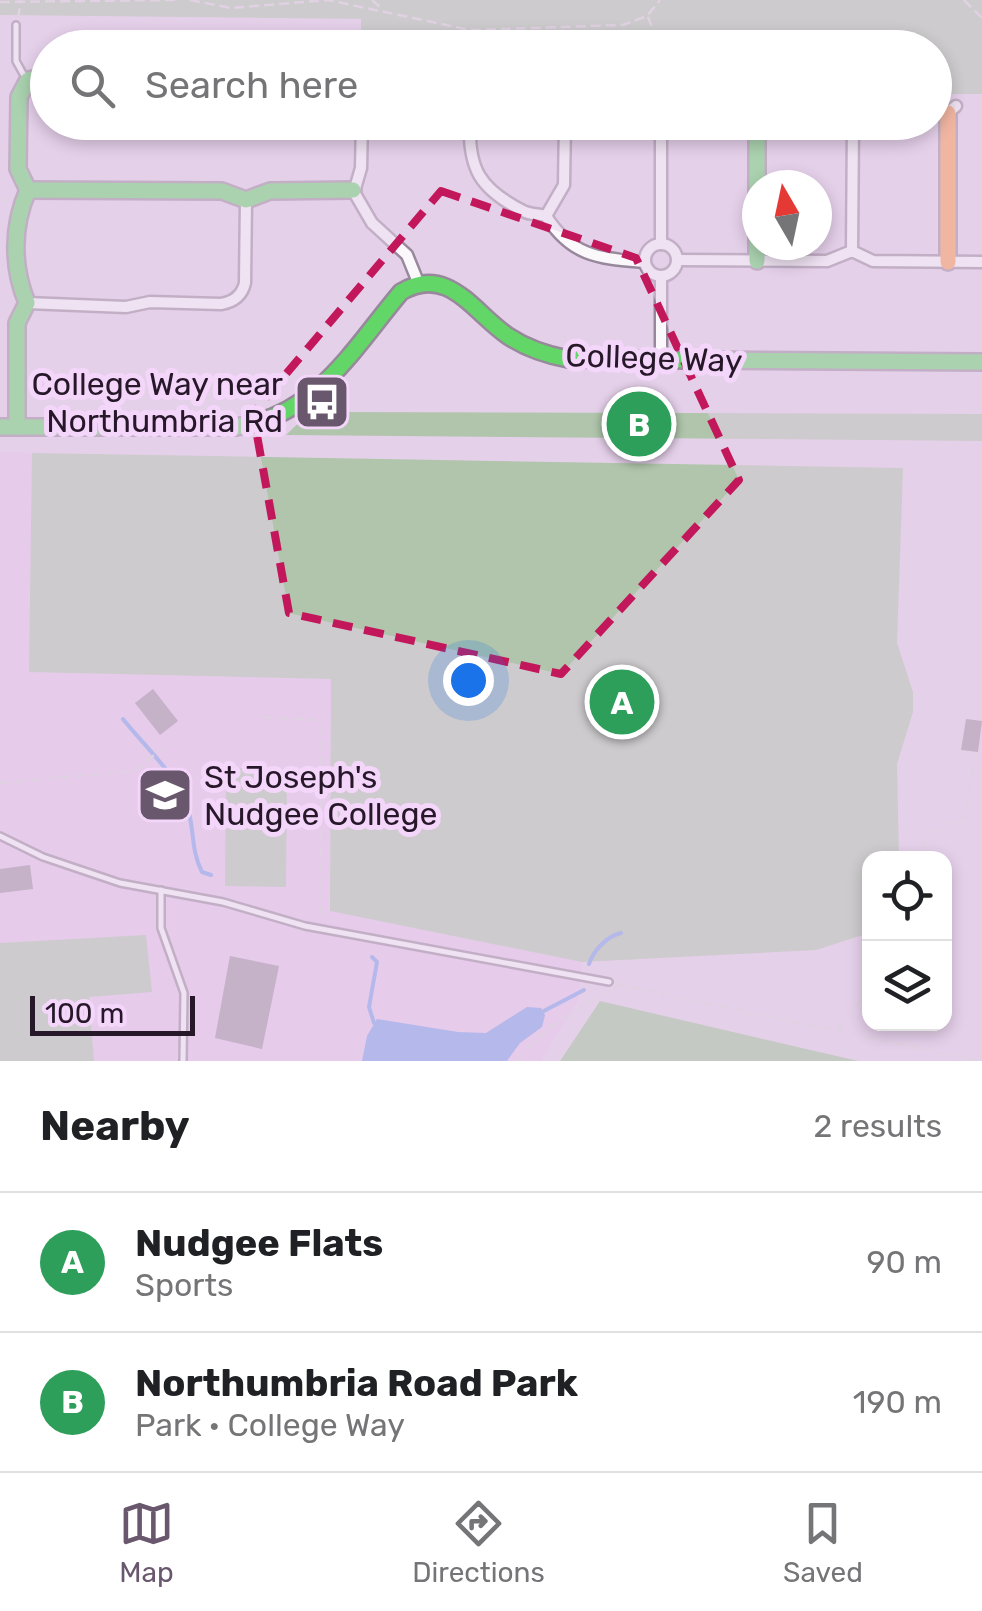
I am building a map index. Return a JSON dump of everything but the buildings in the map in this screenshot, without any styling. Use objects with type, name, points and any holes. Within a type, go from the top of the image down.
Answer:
[{"type":"street","points":[[30,79],[21,86],[18,98],[18,164],[28,190],[17,215],[17,279],[27,303],[17,323],[8,427],[249,427],[287,416],[311,398],[404,289],[418,282],[407,255],[372,223],[354,190],[362,168],[362,140]]},
{"type":"street","points":[[470,140],[471,161],[482,181],[526,212],[546,216],[558,236],[601,257],[644,262]]},
{"type":"street","points":[[546,216],[564,185],[565,140]]},
{"type":"street","points":[[661,140],[661,244]]},
{"type":"street","points":[[757,140],[757,170]]},
{"type":"street","points":[[852,251],[853,140]]},
{"type":"street","points":[[948,262],[949,140]]},
{"type":"street","points":[[28,190],[222,191],[246,200],[270,191],[354,190]]},
{"type":"street","points":[[27,303],[126,307],[150,302],[232,301],[245,284],[246,200]]},
{"type":"street","points":[[644,262],[650,247],[661,244],[670,247],[677,260]]},
{"type":"street","points":[[757,260],[831,261],[852,251],[874,260],[982,262]]},
{"type":"street","points":[[644,262],[651,274],[660,277],[670,274],[677,260]]},
{"type":"street","points":[[677,260],[742,260]]},
{"type":"street","points":[[660,277],[660,360]]},
{"type":"street","name":"College Way","points":[[418,282],[448,286],[511,338],[542,352],[585,360],[982,362]]},
{"type":"lane","points":[[16,25],[16,61],[27,80]]},
{"type":"lane","points":[[0,836],[58,862],[120,882],[223,902],[266,917],[610,982]]},
{"type":"lane","points":[[162,890],[161,928],[184,993],[183,1061]]},
{"type":"path","points":[[0,2],[175,0]]},
{"type":"path","points":[[190,0],[231,8],[328,0],[470,30],[622,25],[647,16],[660,0]]},
{"type":"path","points":[[372,0],[385,12]]},
{"type":"path","points":[[964,0],[982,18]]},
{"type":"path","points":[[16,25],[21,2]]},
{"type":"path","points":[[647,16],[653,30]]},
{"type":"path","points":[[263,717],[315,720],[322,730],[318,928]]},
{"type":"path","points":[[0,783],[134,770],[163,748]]},
{"type":"path","points":[[920,851],[930,833],[965,817],[976,757]]},
{"type":"path","points":[[610,982],[980,1061]]},
{"type":"path","points":[[520,1061],[525,1050],[552,1029],[621,985]]},
{"type":"path","points":[[837,1032],[862,1000]]},
{"type":"path","points":[[928,1050],[932,1061]]},
{"type":"highlighted area","points":[[441,191],[636,258],[739,480],[561,674],[289,613],[253,413]]},
{"type":"shaded area","name":"St Joseph's Nudgee College","points":[[0,452],[32,453],[30,672],[331,679],[330,911],[582,962],[578,1001],[541,1061],[0,1061]]},
{"type":"green space","points":[[0,0],[982,0],[982,94],[952,94],[952,30],[361,30],[361,19],[0,15]]},
{"type":"green space","points":[[310,412],[982,414],[982,441],[286,435]]},
{"type":"green space","points":[[32,453],[903,468],[897,643],[913,692],[913,712],[897,764],[899,851],[862,851],[862,935],[816,950],[582,962],[330,911],[331,679],[29,672]]},
{"type":"green space","points":[[226,768],[287,768],[286,887],[225,886]]},
{"type":"green space","points":[[146,935],[152,992],[89,997],[94,1061],[0,1061],[0,943]]},
{"type":"green space","points":[[600,1001],[858,1061],[560,1061]]},
{"type":"water","points":[[527,1007],[541,1008],[545,1015],[542,1027],[520,1043],[507,1061],[362,1061],[367,1036],[377,1019],[486,1033]]},
{"type":"waterway","points":[[123,719],[181,792],[189,811],[198,863],[202,872],[211,875]]},
{"type":"waterway","points":[[589,964],[601,945],[621,933]]},
{"type":"waterway","points":[[372,957],[377,962],[369,1007],[374,1023]]},
{"type":"waterway","points":[[540,1013],[584,990]]},
{"type":"traffic: fast","points":[[17,427],[17,323],[27,303],[16,246],[28,190],[18,169],[19,97],[30,80]]},
{"type":"traffic: fast","points":[[757,140],[757,261]]},
{"type":"traffic: fast","points":[[28,190],[222,191],[246,200],[270,191],[353,190]]},
{"type":"traffic: fast","points":[[0,427],[236,427],[264,420],[289,409],[331,377],[401,292],[433,284],[459,294],[515,340],[568,359],[982,362]]},
{"type":"traffic: slow","points":[[948,140],[948,262]]},
{"type":"place","name":"College Way near Northumbria Rd","points":[[322,402]]},
{"type":"place","name":"Northumbria Road Park","points":[[639,424]]},
{"type":"place","name":"Nudgee Flats","points":[[622,702]]},
{"type":"place","name":"St Joseph's Nudgee College","points":[[165,795]]}]
